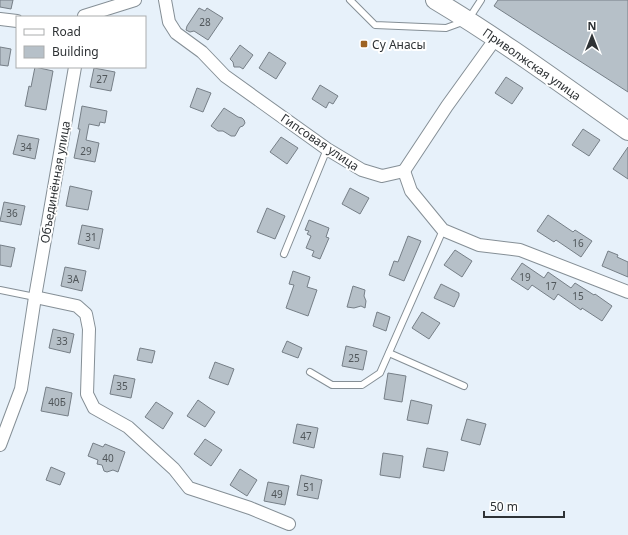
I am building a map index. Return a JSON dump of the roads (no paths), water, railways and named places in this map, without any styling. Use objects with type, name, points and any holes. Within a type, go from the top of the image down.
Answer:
[{"type":"main road","name":"Приволжская улица","points":[[435,0],[496,38],[628,131]]},
{"type":"street","points":[[84,16],[135,0]]},
{"type":"street","name":"Гипсовая улица","points":[[165,0],[169,22],[176,33],[202,52],[225,76],[327,148],[362,170],[382,176],[404,171]]},
{"type":"street","points":[[0,20],[16,21]]},
{"type":"street","points":[[496,38],[447,106],[404,171],[411,191],[443,230],[479,245],[520,250],[628,292]]},
{"type":"street","name":"Объединённая улица","points":[[0,445],[21,389],[35,297],[75,68]]},
{"type":"street","points":[[35,297],[77,306],[86,314],[89,329],[87,394],[94,408],[128,427],[174,469],[189,488],[250,508],[289,524]]},
{"type":"lane","points":[[350,0],[375,25],[446,28],[468,20],[481,0]]},
{"type":"lane","points":[[284,254],[327,148]]},
{"type":"lane","points":[[310,372],[332,385],[362,385],[380,373],[443,230]]},
{"type":"lane","points":[[0,290],[35,297]]},
{"type":"lane","points":[[389,353],[464,386]]},
{"type":"place","name":"Су Анасы","points":[[364,44]]}]
